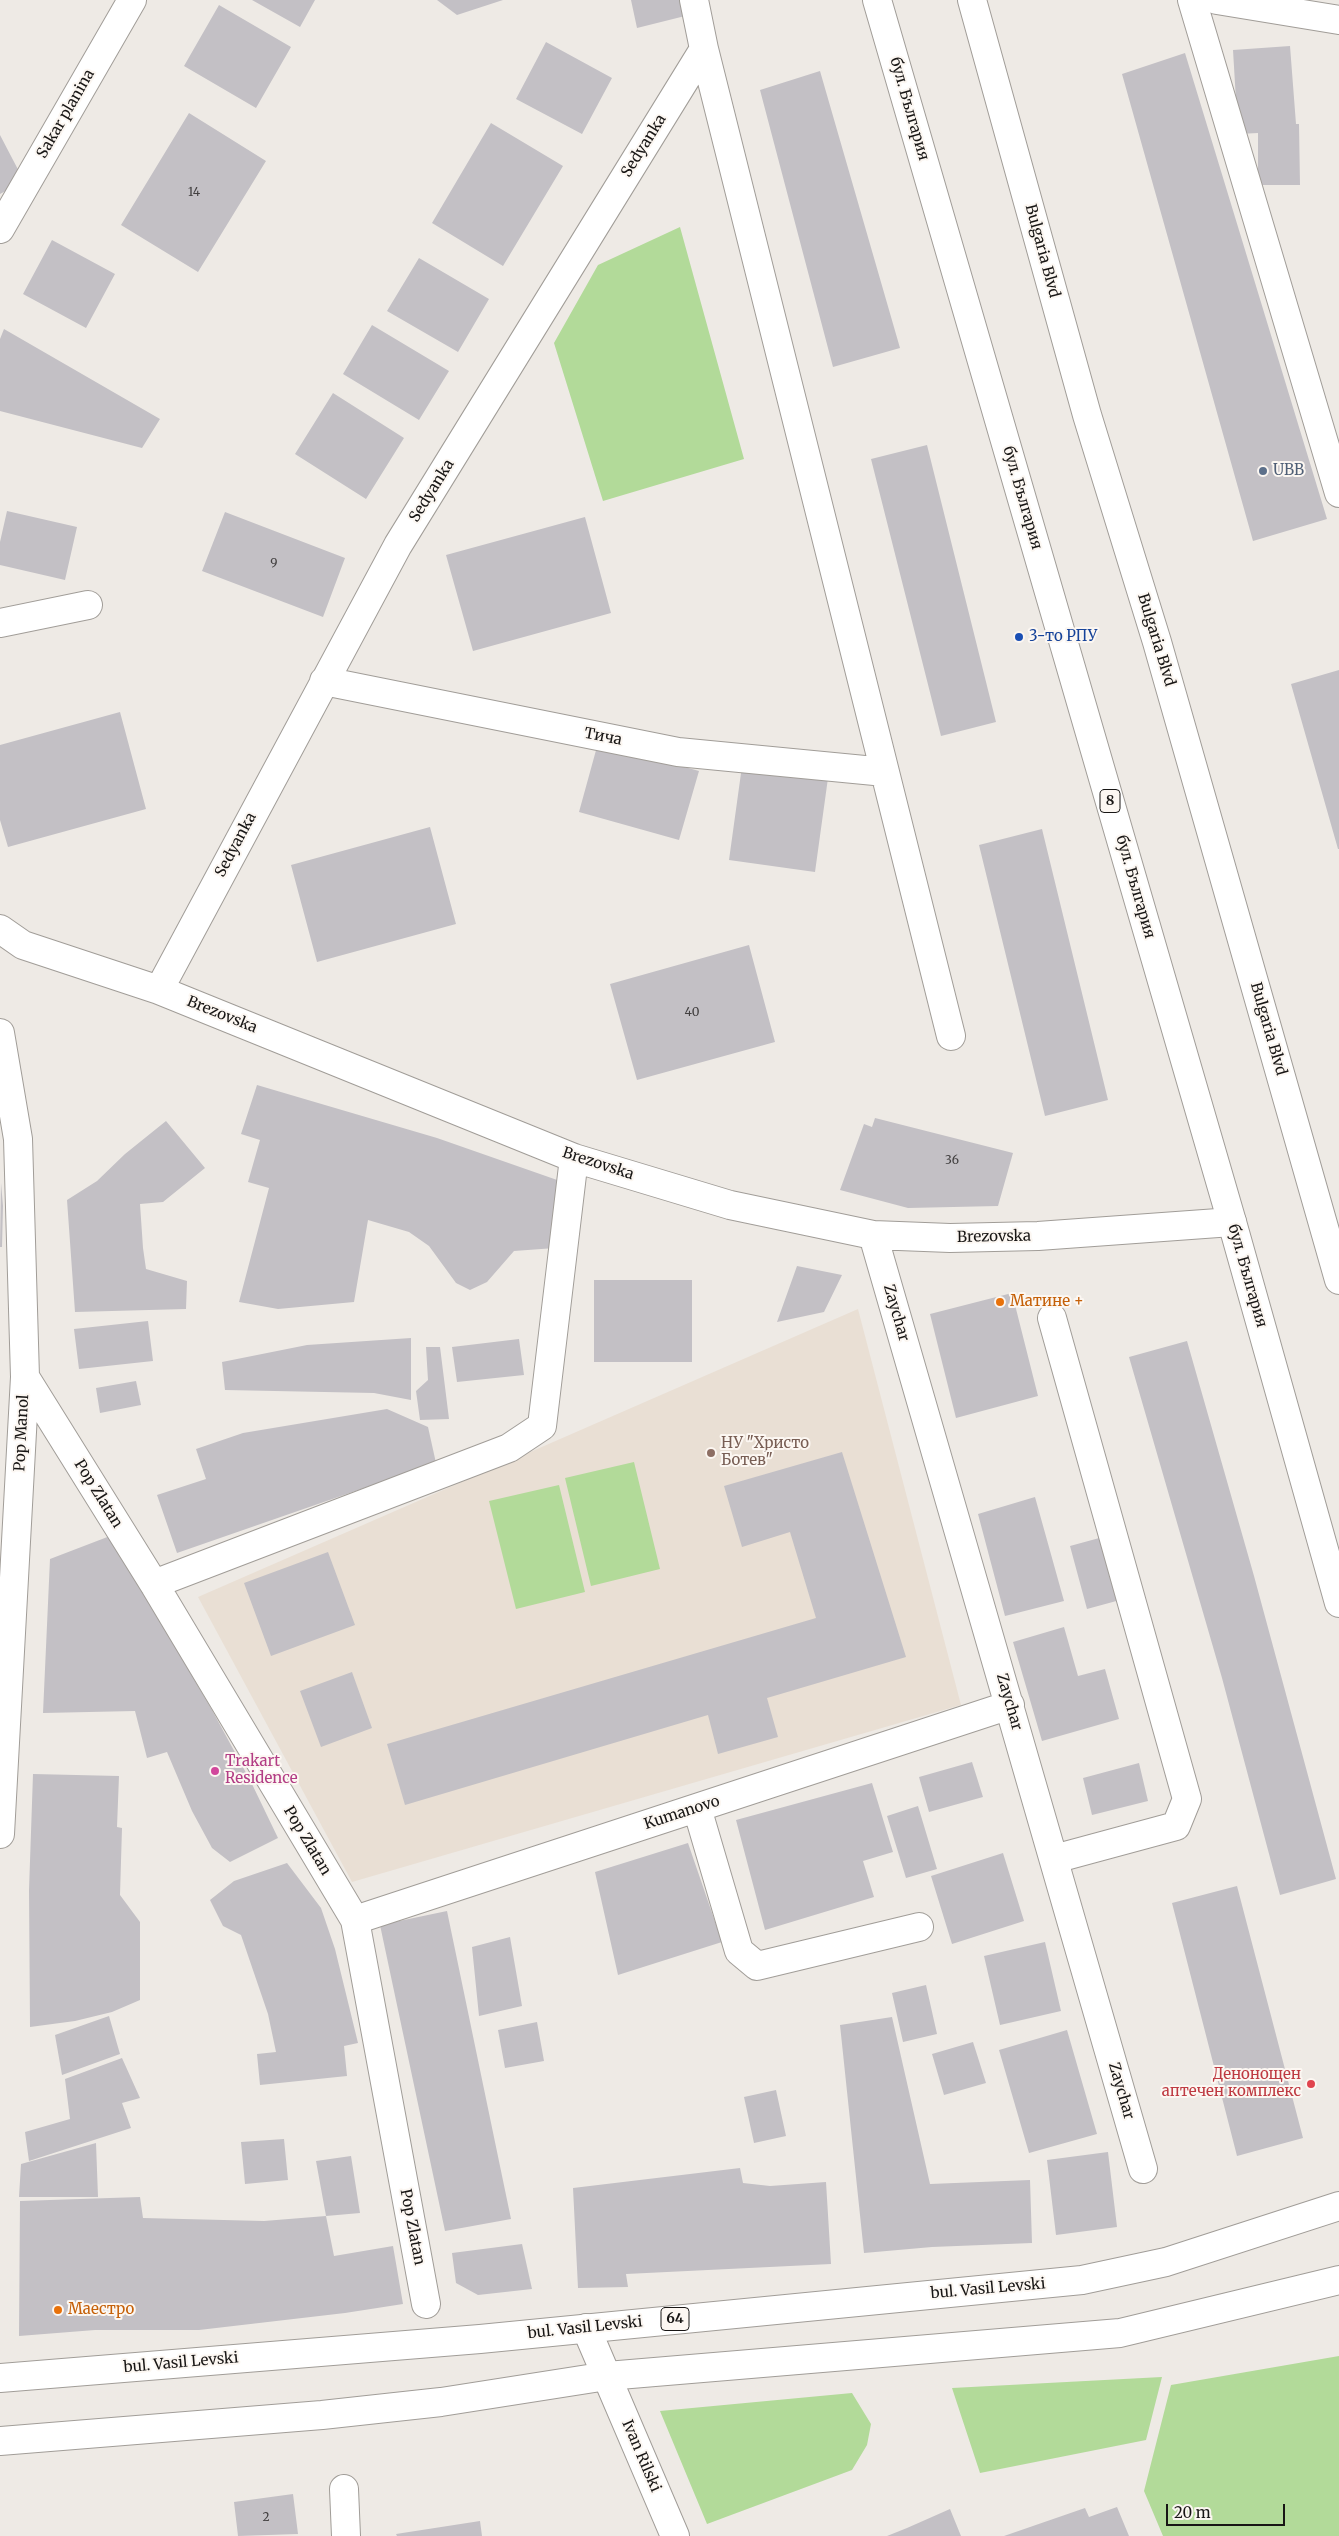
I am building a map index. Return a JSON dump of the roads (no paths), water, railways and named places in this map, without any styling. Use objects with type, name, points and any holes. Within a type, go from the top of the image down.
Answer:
[{"type":"street","name":"Sakar planina","points":[[0,229],[132,0]]},
{"type":"street","points":[[694,0],[704,49],[951,1036]]},
{"type":"street","name":"бул. България","points":[[877,0],[1232,1222],[1339,1603]]},
{"type":"street","name":"Bulgaria Blvd","points":[[972,0],[1087,415],[1157,642],[1332,1231],[1339,1280]]},
{"type":"street","points":[[1192,0],[1339,493]]},
{"type":"street","points":[[1217,0],[1339,20]]},
{"type":"street","name":"Sedyanka","points":[[159,990],[398,545],[704,49]]},
{"type":"street","points":[[0,623],[88,605]]},
{"type":"street","name":"Тича","points":[[324,681],[678,752],[885,772]]},
{"type":"street","name":"Brezovska","points":[[0,929],[23,945],[159,990],[574,1158],[730,1205],[873,1235],[950,1238],[1038,1236],[1232,1222]]},
{"type":"street","name":"Pop Manol","points":[[0,1033],[18,1139],[25,1377],[0,1834]]},
{"type":"street","points":[[154,1584],[510,1448],[542,1426],[574,1158]]},
{"type":"street","name":"Zaychar","points":[[873,1235],[1143,2169]]},
{"type":"street","points":[[1052,1318],[1188,1799],[1176,1826],[1054,1860]]},
{"type":"street","name":"Pop Zlatan","points":[[25,1377],[154,1584],[355,1920],[426,2304]]},
{"type":"street","name":"Kumanovo","points":[[355,1920],[1010,1705]]},
{"type":"street","points":[[697,1808],[739,1951],[757,1966],[919,1927]]},
{"type":"street","name":"bul. Vasil Levski","points":[[0,2378],[586,2328],[1082,2280],[1166,2262],[1339,2206]]},
{"type":"street","points":[[0,2441],[331,2414],[441,2402],[607,2376],[1120,2333],[1339,2280]]},
{"type":"street","name":"Ivan Rilski","points":[[586,2328],[675,2536]]},
{"type":"street","points":[[344,2489],[346,2536]]},
{"type":"place","name":"UBB","points":[[1263,471]]},
{"type":"place","name":"3-то РПУ","points":[[1019,637]]},
{"type":"place","name":"Матине +","points":[[1000,1302]]},
{"type":"place","name":"НУ \"Христо Ботев\"","points":[[711,1453]]},
{"type":"place","name":"Trakart Residence","points":[[215,1771]]},
{"type":"place","name":"Денонощен аптечен комплекс","points":[[1311,2084]]},
{"type":"place","name":"Маестро","points":[[58,2310]]}]
